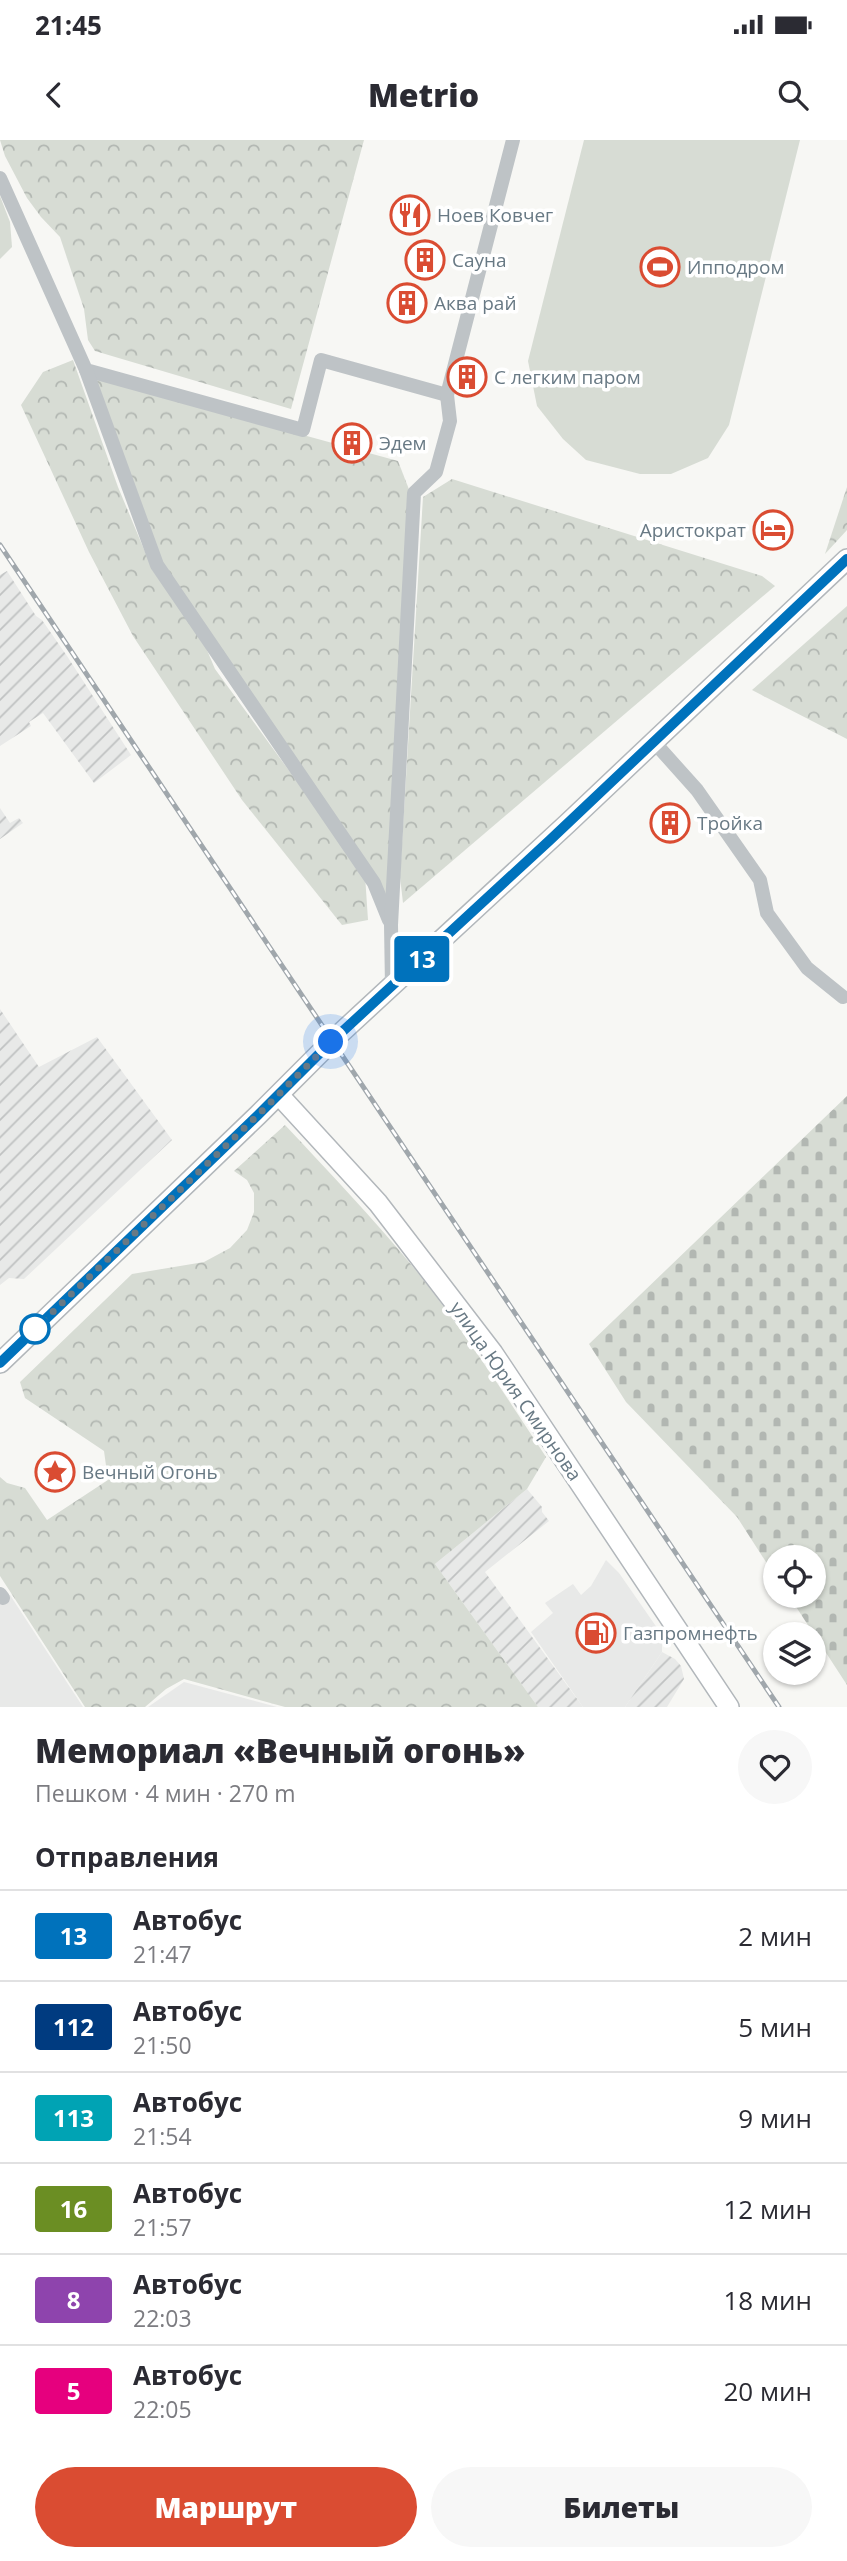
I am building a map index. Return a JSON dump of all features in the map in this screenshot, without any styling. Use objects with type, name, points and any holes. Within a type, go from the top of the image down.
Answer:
[{"type":"main road","points":[[0,1363],[331,1042],[847,559]]},
{"type":"main road","name":"улица Юрия Смирнова","points":[[279,1095],[378,1203],[493,1353],[729,1707]]},
{"type":"street","points":[[392,987],[391,925],[414,493],[436,472],[450,421],[447,395],[513,140]]},
{"type":"street","points":[[0,178],[86,370],[158,565],[374,883],[391,925]]},
{"type":"street","points":[[86,370],[303,430],[321,360],[447,395]]},
{"type":"street","points":[[654,742],[697,790],[760,880],[767,914],[807,968],[843,997]]},
{"type":"shaded area","points":[[7,571],[36,616],[42,620],[67,656],[131,755],[94,783],[43,713],[29,722],[31,726],[0,746],[0,575]]},
{"type":"shaded area","points":[[0,808],[10,823],[19,818],[23,823],[0,839]]},
{"type":"shaded area","points":[[0,1009],[39,1067],[97,1037],[172,1140],[24,1279],[9,1278],[0,1285]]},
{"type":"shaded area","points":[[527,1489],[542,1507],[542,1512],[549,1521],[485,1572],[583,1707],[538,1707],[435,1564]]},
{"type":"shaded area","name":"Газпромнефть","points":[[606,1560],[619,1573],[662,1635],[662,1652],[625,1707],[583,1707],[531,1632],[553,1613],[545,1603],[573,1584],[581,1595],[591,1586]]},
{"type":"shaded area","points":[[10,1595],[83,1707],[0,1707],[0,1602]]},
{"type":"shaded area","points":[[662,1652],[681,1666],[684,1679],[667,1707],[625,1707]]},
{"type":"shaded area","points":[[184,1682],[277,1707],[148,1707]]},
{"type":"green space","points":[[0,140],[364,140],[291,409],[95,351],[88,340],[84,309],[60,237],[27,198],[5,156]]},
{"type":"green space","name":"Ипподром","points":[[584,140],[800,140],[729,425],[708,458],[671,474],[640,474],[586,460],[563,439],[537,406],[528,361]]},
{"type":"green space","points":[[0,196],[10,222],[12,247],[0,259]]},
{"type":"green space","points":[[73,360],[118,487],[153,571],[201,636],[215,669],[365,875],[368,920],[342,925],[242,800],[133,636],[89,552],[21,405],[43,372]]},
{"type":"green space","points":[[91,377],[398,461],[410,492],[388,898],[161,562]]},
{"type":"green space","points":[[452,479],[762,576],[775,586],[403,903],[400,877],[423,497]]},
{"type":"green space","points":[[847,487],[847,530],[825,554]]},
{"type":"green space","points":[[847,606],[847,739],[752,690]]},
{"type":"green space","points":[[847,1096],[847,1685],[826,1653],[826,1622],[806,1622],[797,1608],[826,1608],[826,1545],[763,1545],[763,1557],[737,1517],[626,1402],[589,1344]]},
{"type":"green space","points":[[285,1125],[414,1268],[466,1337],[546,1457],[527,1489],[435,1564],[538,1707],[285,1707],[184,1679],[166,1689],[145,1707],[85,1707],[0,1576],[0,1477],[7,1483],[25,1488],[47,1520],[108,1480],[104,1451],[25,1398],[20,1382],[132,1274],[204,1262],[230,1248],[247,1230],[254,1212],[254,1193],[247,1180],[234,1171]]},
{"type":"railway","points":[[0,545],[779,1707]]},
{"type":"bus line","name":"13","points":[[0,1363],[331,1042],[550,840],[847,559]]},
{"type":"place","name":"Ноев Ковчег","points":[[410,215]]},
{"type":"place","name":"Сауна","points":[[425,260]]},
{"type":"place","name":"Ипподром","points":[[660,267]]},
{"type":"place","name":"Аква рай","points":[[407,303]]},
{"type":"place","name":"С легким паром","points":[[467,377]]},
{"type":"place","name":"Эдем","points":[[352,443]]},
{"type":"place","name":"Аристократ","points":[[773,530]]},
{"type":"place","name":"Тройка","points":[[670,823]]},
{"type":"place","name":"Вечный Огонь","points":[[55,1472]]},
{"type":"place","name":"Газпромнефть","points":[[596,1633]]},
{"type":"route","points":[[35,1329],[331,1042]]}]
